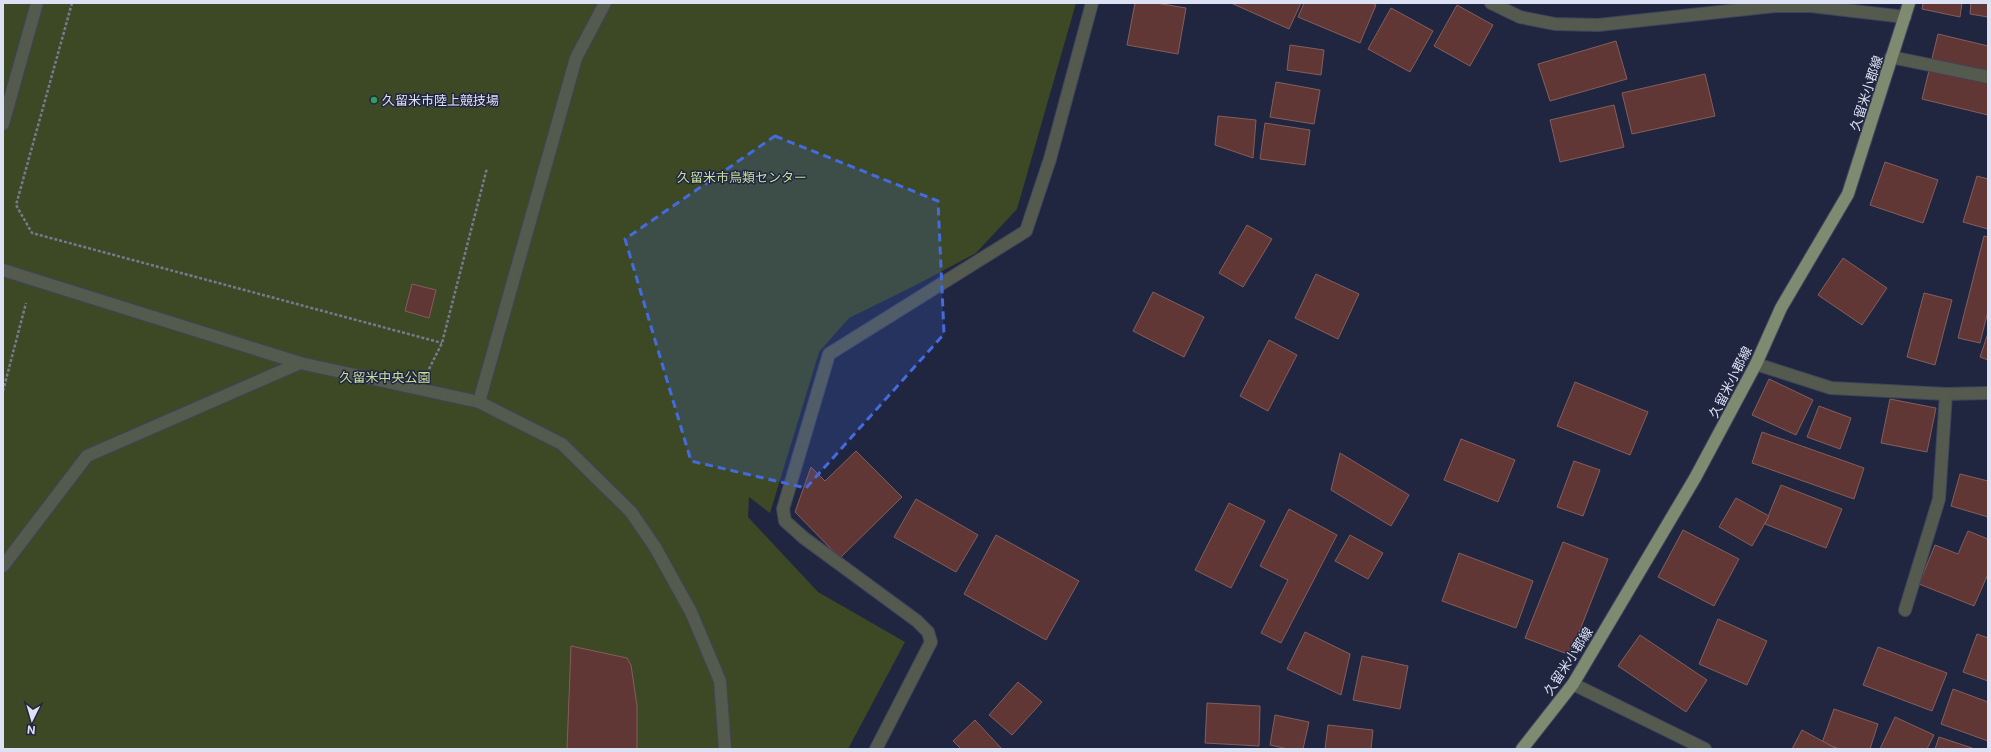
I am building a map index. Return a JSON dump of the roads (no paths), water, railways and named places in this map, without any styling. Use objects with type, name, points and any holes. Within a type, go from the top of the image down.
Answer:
[{"type":"main road","name":"久留米小郡線","points":[[1522,749],[1573,684],[1695,478],[1756,364],[1781,308],[1848,194],[1891,57],[1906,17],[1909,3]]},
{"type":"street","points":[[3,124],[37,3]]},
{"type":"street","points":[[479,402],[576,58],[606,3]]},
{"type":"street","points":[[876,749],[931,642],[928,632],[917,621],[804,538],[785,521],[783,509],[829,354],[1026,231],[1050,159],[1092,3]]},
{"type":"street","points":[[1490,3],[1520,18],[1555,24],[1598,25],[1775,6],[1811,6],[1906,17]]},
{"type":"street","points":[[1891,57],[1988,77]]},
{"type":"street","points":[[3,270],[300,363],[418,387],[479,402],[562,444],[631,512],[655,547],[691,612],[720,681],[725,749]]},
{"type":"street","points":[[3,566],[87,456],[300,363]]},
{"type":"street","points":[[1756,364],[1832,388],[1946,394],[1988,393]]},
{"type":"street","points":[[1905,610],[1939,499],[1946,394]]},
{"type":"street","points":[[1573,684],[1705,749]]},
{"type":"place","name":"久留米市陸上競技場","points":[[374,100]]},
{"type":"park label","name":"久留米市鳥類センター","points":[[742,177]]},
{"type":"park label","name":"久留米中央公園","points":[[385,377]]}]
